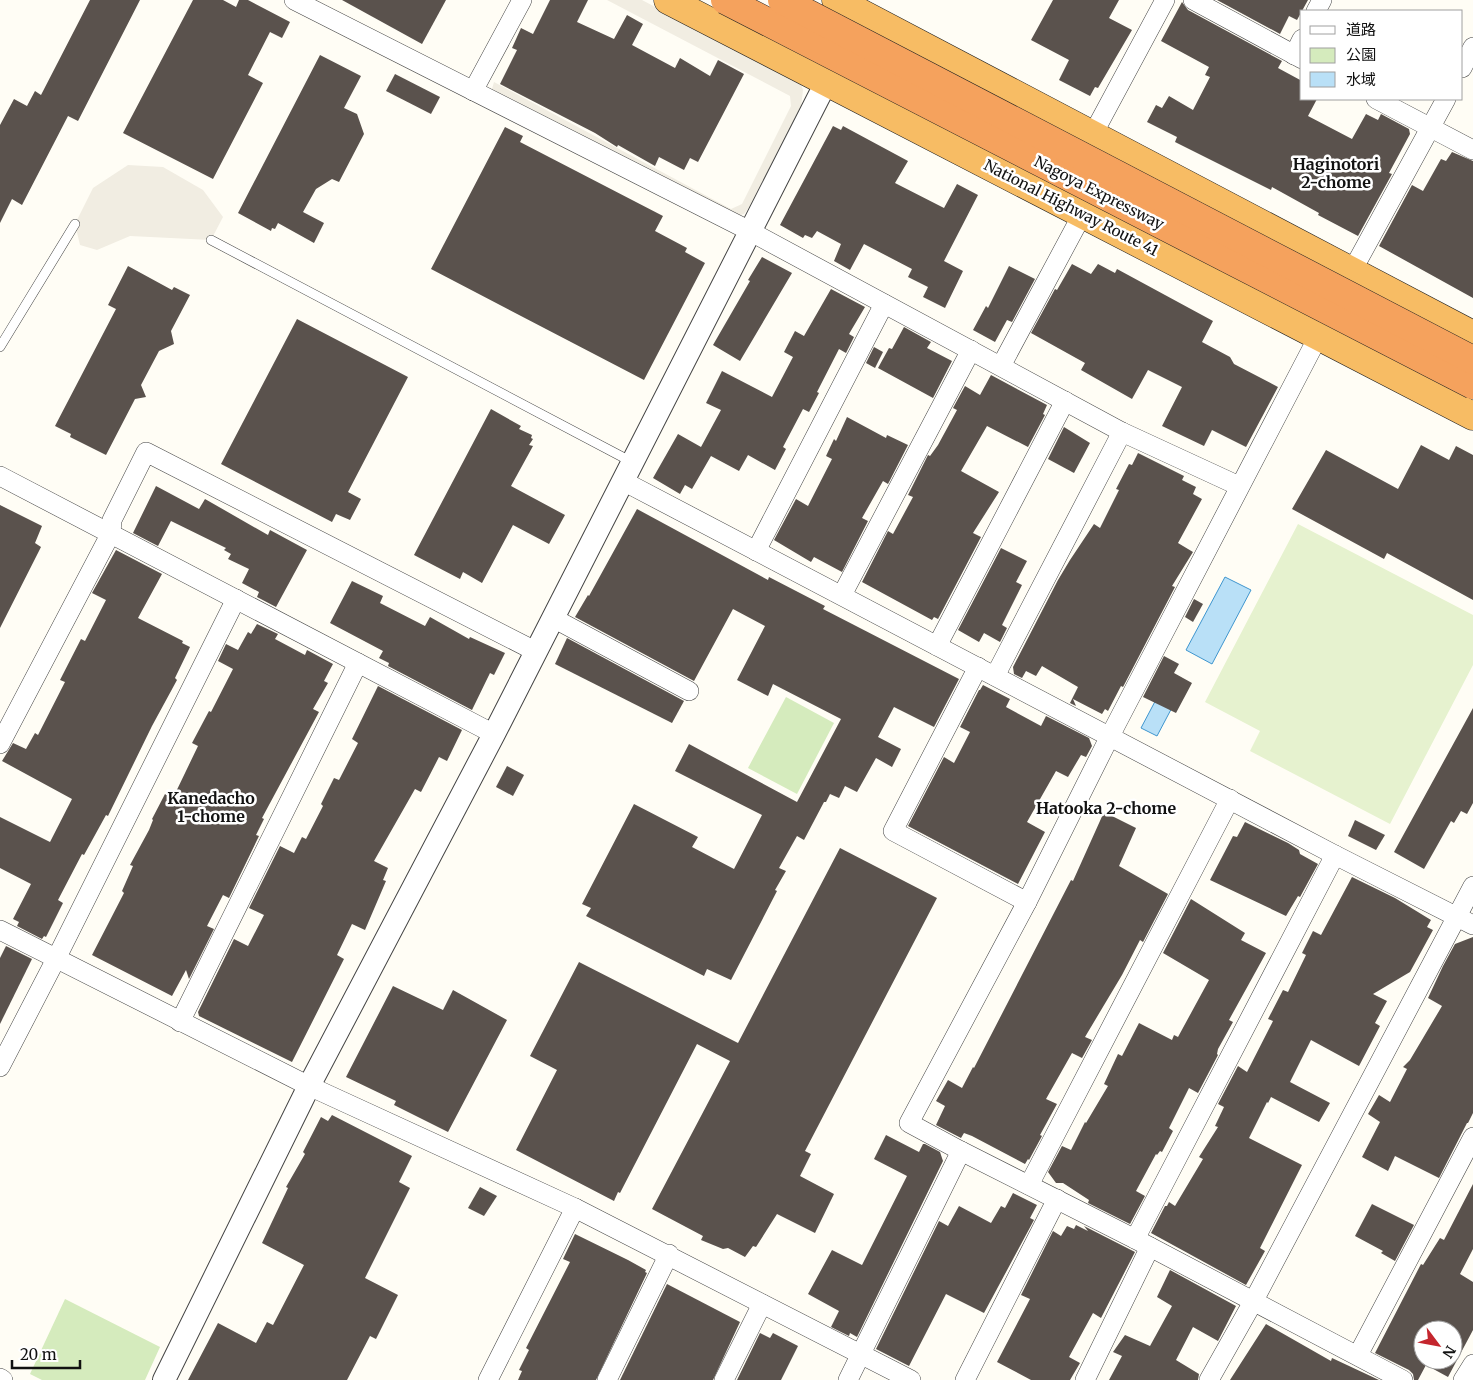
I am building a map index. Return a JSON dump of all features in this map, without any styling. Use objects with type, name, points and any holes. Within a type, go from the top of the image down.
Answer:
[{"type":"highway","name":"National Highway Route 41","points":[[668,0],[1473,416]]},
{"type":"highway","name":"Nagoya Expressway","points":[[724,0],[1473,385]]},
{"type":"highway","name":"Nagoya Expressway","points":[[782,0],[1473,360]]},
{"type":"highway","points":[[836,0],[866,7],[1093,134],[1473,334]]},
{"type":"street","points":[[294,0],[750,232],[1122,432],[1239,486]]},
{"type":"street","points":[[473,91],[522,0]]},
{"type":"street","points":[[1093,134],[1166,0]]},
{"type":"street","points":[[1194,0],[1299,51]]},
{"type":"street","points":[[164,1380],[309,1086],[494,734],[866,7]]},
{"type":"street","points":[[1463,66],[1473,47]]},
{"type":"street","points":[[1378,100],[1473,150]]},
{"type":"street","points":[[1352,271],[1445,100]]},
{"type":"street","points":[[1001,366],[1082,213]]},
{"type":"street","points":[[756,551],[884,304]]},
{"type":"street","points":[[1318,337],[1110,736],[1027,902],[909,1123],[1404,1380]]},
{"type":"street","points":[[842,595],[972,350]]},
{"type":"street","points":[[937,646],[1064,401]]},
{"type":"street","points":[[995,676],[1122,432]]},
{"type":"street","points":[[0,744],[111,533],[112,520],[146,452],[535,651]]},
{"type":"street","points":[[628,472],[756,551],[1335,856],[1465,920]]},
{"type":"street","points":[[0,476],[494,734]]},
{"type":"street","points":[[0,1067],[236,599]]},
{"type":"street","points":[[553,618],[689,691]]},
{"type":"street","points":[[180,1022],[358,663]]},
{"type":"street","points":[[978,667],[893,831],[1027,902]]},
{"type":"street","points":[[1030,1185],[1230,799]]},
{"type":"street","points":[[1085,1380],[1142,1243],[1335,856]]},
{"type":"street","points":[[1209,1380],[1465,920],[1473,886]]},
{"type":"street","points":[[0,930],[309,1086],[575,1208],[669,1254],[911,1380]]},
{"type":"street","points":[[1358,1355],[1473,1137]]},
{"type":"street","points":[[848,1380],[961,1151]]},
{"type":"street","points":[[965,1380],[1057,1199]]},
{"type":"street","points":[[488,1380],[575,1208]]},
{"type":"street","points":[[607,1380],[669,1254]]},
{"type":"street","points":[[724,1380],[762,1304]]},
{"type":"street","points":[[1463,1380],[1473,1364]]},
{"type":"lane","points":[[0,348],[76,224]]},
{"type":"lane","points":[[210,240],[628,472]]},
{"type":"green space","points":[[1298,524],[1473,615],[1473,665],[1390,824],[1250,751],[1260,731],[1205,702]]},
{"type":"green space","points":[[786,697],[834,723],[797,794],[748,768]]},
{"type":"green space","points":[[65,1299],[160,1347],[145,1380],[42,1380],[30,1374]]},
{"type":"shaded area","points":[[607,0],[642,0],[801,84],[803,90],[801,107],[750,206],[744,214],[736,216],[493,92],[494,82],[731,209],[742,204],[791,106],[790,96]]},
{"type":"shaded area","points":[[128,165],[163,167],[203,190],[223,217],[211,240],[130,236],[97,250],[80,245],[75,224],[93,188]]},
{"type":"water","points":[[1225,577],[1251,590],[1212,664],[1186,650]]},
{"type":"water","points":[[1160,692],[1176,700],[1157,736],[1141,728]]},
{"type":"building","points":[[90,0],[140,0],[78,121],[68,116],[22,205],[12,199],[0,223],[0,125],[14,99],[27,106],[35,91],[41,95]]},
{"type":"building","points":[[193,0],[223,0],[236,7],[239,0],[248,0],[290,22],[282,38],[270,32],[248,75],[263,83],[213,179],[123,133]]},
{"type":"building","points":[[342,0],[446,0],[422,44]]},
{"type":"building","points":[[550,0],[588,0],[577,22],[614,39],[627,15],[643,24],[632,45],[675,68],[680,58],[710,76],[718,60],[744,74],[698,162],[690,158],[684,170],[659,157],[655,166],[500,84],[517,50],[512,48],[521,28],[533,34]]},
{"type":"building","points":[[1053,0],[1119,0],[1109,18],[1132,30],[1098,88],[1095,87],[1090,96],[1059,80],[1069,60],[1031,40]]},
{"type":"building","points":[[1217,0],[1308,0],[1302,10],[1300,10],[1297,20],[1289,16],[1280,34]]},
{"type":"building","points":[[1182,2],[1188,10],[1282,61],[1278,68],[1300,80],[1300,100],[1316,100],[1308,116],[1352,139],[1366,114],[1378,120],[1381,114],[1409,129],[1410,134],[1389,173],[1392,174],[1358,236],[1318,215],[1319,213],[1272,187],[1271,190],[1175,142],[1177,137],[1147,122],[1156,105],[1162,108],[1169,96],[1193,110],[1210,77],[1205,75],[1209,67],[1161,41]]},
{"type":"building","points":[[320,55],[361,76],[344,108],[357,114],[364,134],[339,182],[332,179],[316,189],[303,212],[324,223],[314,243],[278,223],[275,229],[272,228],[271,231],[238,213]]},
{"type":"building","points":[[395,74],[440,97],[431,114],[386,91]]},
{"type":"building","points":[[833,126],[841,130],[843,126],[908,161],[895,183],[944,208],[957,184],[978,195],[944,261],[963,271],[945,308],[923,297],[928,287],[908,277],[912,269],[864,244],[850,270],[834,261],[841,244],[817,231],[812,238],[805,235],[803,238],[780,225]]},
{"type":"building","points":[[505,127],[523,136],[520,142],[663,216],[655,231],[687,248],[685,252],[705,263],[644,380],[431,269]]},
{"type":"building","points":[[1452,152],[1473,161],[1473,298],[1379,246],[1412,185],[1423,191],[1441,159],[1446,161]]},
{"type":"building","points":[[762,257],[792,273],[740,361],[713,345]]},
{"type":"building","points":[[1072,264],[1091,274],[1098,264],[1115,273],[1117,269],[1213,321],[1202,342],[1230,357],[1234,364],[1278,387],[1246,447],[1212,430],[1204,446],[1162,426],[1182,387],[1148,370],[1132,399],[1081,370],[1085,363],[1031,333],[1055,289],[1057,290]]},
{"type":"building","points":[[128,266],[172,290],[174,287],[190,295],[171,331],[174,344],[159,351],[141,385],[146,397],[135,399],[106,455],[70,437],[71,434],[55,426],[116,309],[108,305]]},
{"type":"building","points":[[1009,266],[1035,279],[1012,322],[1007,320],[995,342],[973,330],[986,306],[988,308]]},
{"type":"building","points":[[831,289],[865,307],[849,334],[854,337],[846,353],[839,349],[809,412],[803,409],[783,447],[786,449],[775,470],[748,455],[739,471],[711,456],[692,489],[685,485],[680,494],[653,478],[678,434],[701,447],[721,410],[706,403],[722,371],[772,397],[793,357],[784,352],[795,331],[804,336]]},
{"type":"building","points":[[297,319],[408,377],[348,492],[361,499],[350,520],[336,514],[332,522],[221,464]]},
{"type":"building","points":[[904,327],[931,342],[927,348],[952,361],[933,398],[878,368],[889,348],[892,349]]},
{"type":"building","points":[[874,347],[883,352],[875,368],[866,363]]},
{"type":"building","points":[[991,375],[1047,405],[1043,414],[1045,415],[1028,447],[987,426],[961,471],[999,492],[973,533],[981,537],[938,619],[934,617],[932,620],[862,582],[888,531],[893,534],[913,497],[908,495],[928,455],[930,456],[938,445],[957,410],[953,408],[965,386],[980,395]]},
{"type":"building","points":[[491,409],[521,426],[519,429],[532,435],[531,438],[533,439],[529,445],[533,446],[511,486],[565,515],[549,544],[513,525],[482,583],[463,572],[460,579],[414,555]]},
{"type":"building","points":[[847,417],[886,438],[887,435],[908,445],[888,484],[883,481],[862,518],[868,521],[842,572],[814,557],[811,562],[774,540],[796,499],[808,506],[832,459],[826,456],[834,439],[836,441]]},
{"type":"building","points":[[1064,427],[1090,443],[1074,473],[1048,459]]},
{"type":"building","points":[[1421,445],[1449,460],[1456,446],[1473,455],[1473,600],[1387,553],[1384,559],[1292,509],[1326,450],[1398,489]]},
{"type":"building","points":[[1138,453],[1184,476],[1182,480],[1196,487],[1193,494],[1202,499],[1178,543],[1193,552],[1172,586],[1175,587],[1123,687],[1121,686],[1108,711],[1105,709],[1102,714],[1073,699],[1076,706],[1070,703],[1078,687],[1042,666],[1036,676],[1026,671],[1022,678],[1014,674],[1013,667],[1058,580],[1094,524],[1100,528],[1119,490],[1116,489],[1129,464],[1132,465]]},
{"type":"building","points":[[156,486],[199,509],[205,499],[268,535],[270,530],[307,550],[276,607],[257,597],[259,592],[242,583],[249,569],[228,559],[231,554],[224,550],[226,548],[171,521],[158,546],[133,533]]},
{"type":"building","points":[[0,505],[42,526],[35,543],[41,547],[0,628]]},
{"type":"building","points":[[637,509],[768,580],[769,577],[825,606],[823,609],[959,679],[934,727],[894,707],[878,737],[901,749],[892,767],[876,758],[857,792],[845,786],[839,798],[830,794],[804,840],[797,836],[779,868],[786,871],[775,890],[777,891],[731,980],[707,969],[704,976],[586,916],[591,908],[582,904],[634,804],[698,837],[692,847],[734,869],[762,815],[675,771],[689,744],[797,802],[841,719],[773,684],[768,696],[737,680],[765,626],[733,609],[694,681],[575,617],[589,596]]},
{"type":"building","points":[[1001,548],[1027,561],[1016,582],[1022,585],[1002,625],[1007,628],[1000,642],[984,633],[979,642],[958,630]]},
{"type":"building","points":[[116,550],[162,574],[138,618],[183,641],[182,643],[190,647],[175,678],[177,680],[108,816],[106,815],[84,855],[82,854],[58,900],[63,903],[46,937],[44,936],[42,939],[17,926],[19,922],[13,919],[31,884],[0,868],[0,817],[50,842],[72,799],[2,761],[13,743],[26,749],[35,733],[38,735],[65,682],[60,680],[81,639],[85,641],[106,600],[92,593]]},
{"type":"building","points":[[352,581],[383,596],[380,603],[425,626],[430,617],[469,639],[470,637],[505,653],[494,675],[490,673],[472,710],[388,666],[389,663],[379,658],[383,651],[330,623]]},
{"type":"building","points":[[1194,599],[1203,604],[1193,622],[1185,617]]},
{"type":"building","points":[[257,624],[278,634],[275,639],[305,655],[307,650],[333,664],[324,681],[328,683],[313,709],[319,712],[262,818],[264,819],[256,835],[259,836],[229,898],[223,895],[207,926],[214,929],[189,979],[186,970],[172,996],[92,955],[124,893],[122,891],[133,866],[130,865],[149,830],[152,819],[165,794],[173,798],[198,746],[192,743],[209,711],[211,712],[233,669],[218,661],[226,644],[238,650],[248,632],[251,634]]},
{"type":"building","points":[[567,638],[684,701],[672,723],[555,664]]},
{"type":"building","points":[[1164,656],[1179,664],[1174,673],[1192,683],[1176,713],[1143,697]]},
{"type":"building","points":[[983,685],[1010,699],[1006,707],[1041,726],[1046,716],[1089,738],[1092,746],[1086,757],[1081,755],[1068,777],[1056,771],[1027,822],[1045,832],[1018,884],[908,826],[944,757],[954,763],[970,732],[960,727]]},
{"type":"building","points":[[378,686],[462,730],[447,761],[439,757],[421,792],[415,789],[374,861],[388,868],[383,880],[386,881],[365,930],[352,924],[337,955],[344,959],[292,1062],[199,1016],[198,1012],[234,939],[248,946],[264,915],[249,908],[280,846],[294,853],[302,837],[306,839],[323,806],[321,804],[334,778],[339,780],[358,743],[352,739]]},
{"type":"building","points":[[1473,708],[1473,803],[1467,814],[1461,811],[1454,823],[1451,821],[1424,869],[1394,852]]},
{"type":"building","points":[[507,766],[524,775],[513,796],[496,787]]},
{"type":"building","points":[[1104,812],[1136,828],[1119,866],[1168,894],[1143,942],[1140,940],[1122,975],[1085,1037],[1092,1040],[1082,1058],[1072,1053],[1046,1099],[1057,1104],[1040,1135],[1042,1136],[1025,1164],[972,1136],[964,1133],[961,1138],[936,1125],[945,1106],[936,1101],[948,1080],[962,1088],[974,1068],[1071,880],[1073,881]]},
{"type":"building","points":[[1355,820],[1385,835],[1376,850],[1348,836]]},
{"type":"building","points":[[1245,822],[1288,843],[1299,850],[1300,854],[1318,864],[1300,897],[1298,896],[1286,916],[1210,880],[1233,836],[1237,837]]},
{"type":"building","points":[[840,848],[937,898],[805,1151],[811,1154],[800,1176],[834,1194],[815,1233],[777,1214],[756,1247],[753,1246],[745,1257],[728,1248],[723,1249],[701,1240],[703,1236],[652,1209],[730,1061],[697,1044],[620,1193],[618,1192],[614,1201],[516,1150],[557,1070],[530,1056],[579,962],[738,1043]]},
{"type":"building","points":[[1352,877],[1395,898],[1431,920],[1427,927],[1433,930],[1410,972],[1373,994],[1387,1001],[1375,1023],[1380,1026],[1359,1066],[1311,1040],[1290,1082],[1330,1103],[1319,1122],[1271,1097],[1267,1102],[1249,1138],[1302,1165],[1260,1248],[1265,1251],[1246,1285],[1151,1233],[1165,1206],[1169,1202],[1175,1206],[1203,1159],[1199,1157],[1218,1127],[1215,1126],[1224,1107],[1218,1104],[1238,1066],[1247,1072],[1273,1021],[1268,1019],[1283,990],[1288,992],[1306,955],[1302,953],[1313,931],[1321,935]]},
{"type":"building","points":[[1191,899],[1245,933],[1241,940],[1266,953],[1229,1020],[1233,1022],[1218,1049],[1218,1055],[1198,1093],[1189,1088],[1169,1128],[1173,1131],[1162,1152],[1160,1151],[1156,1154],[1136,1191],[1145,1196],[1130,1224],[1088,1203],[1089,1200],[1063,1183],[1056,1183],[1048,1172],[1062,1146],[1071,1150],[1085,1122],[1108,1086],[1104,1084],[1118,1054],[1122,1056],[1139,1023],[1172,1040],[1174,1035],[1178,1037],[1209,980],[1163,953]]},
{"type":"building","points":[[1473,937],[1473,1113],[1439,1178],[1395,1156],[1388,1171],[1362,1157],[1380,1122],[1368,1114],[1379,1095],[1390,1102],[1407,1069],[1403,1067],[1410,1060],[1442,1006],[1428,998],[1443,966],[1455,944]]},
{"type":"building","points":[[6,946],[32,959],[0,1024],[0,958]]},
{"type":"building","points":[[393,986],[443,1010],[453,990],[507,1020],[448,1132],[394,1105],[396,1101],[346,1077]]},
{"type":"building","points":[[332,1115],[412,1156],[399,1182],[410,1188],[365,1278],[398,1295],[376,1339],[370,1336],[347,1380],[188,1380],[218,1323],[256,1343],[267,1322],[273,1325],[304,1265],[262,1243],[288,1188],[286,1187],[305,1154],[303,1152],[321,1117],[328,1121]]},
{"type":"building","points":[[886,1135],[919,1152],[923,1144],[925,1144],[940,1152],[943,1161],[857,1337],[850,1333],[849,1336],[831,1327],[839,1311],[808,1294],[832,1250],[862,1265],[907,1176],[874,1159]]},
{"type":"building","points":[[1473,1184],[1473,1249],[1460,1274],[1473,1282],[1473,1330],[1463,1349],[1463,1320],[1413,1320],[1413,1370],[1423,1370],[1418,1380],[1414,1380],[1413,1374],[1409,1370],[1375,1353],[1421,1264],[1423,1265],[1440,1238],[1444,1240]]},
{"type":"building","points":[[480,1187],[497,1196],[484,1216],[468,1208]]},
{"type":"building","points":[[1013,1193],[1037,1205],[1030,1218],[1034,1220],[984,1313],[946,1294],[909,1366],[876,1349],[939,1221],[948,1226],[959,1206],[991,1223],[1001,1206],[1005,1208]]},
{"type":"building","points":[[1372,1204],[1414,1225],[1395,1261],[1381,1253],[1383,1251],[1355,1236]]},
{"type":"building","points":[[1076,1225],[1088,1231],[1084,1226],[1135,1252],[1101,1318],[1093,1313],[1069,1357],[1080,1363],[1070,1380],[1031,1380],[997,1362],[1030,1299],[1021,1295],[1053,1231],[1061,1236],[1067,1226],[1074,1229]]},
{"type":"building","points":[[575,1234],[628,1260],[646,1270],[645,1272],[647,1273],[596,1380],[518,1380],[522,1371],[519,1370],[529,1350],[526,1348],[570,1262],[563,1259]]},
{"type":"building","points":[[1170,1270],[1236,1306],[1218,1341],[1193,1327],[1176,1360],[1199,1374],[1198,1380],[1109,1380],[1122,1356],[1113,1352],[1125,1335],[1150,1346],[1172,1306],[1157,1297]]},
{"type":"building","points":[[667,1284],[740,1322],[713,1380],[620,1380]]},
{"type":"building","points":[[1266,1324],[1331,1361],[1332,1358],[1379,1380],[1230,1380]]},
{"type":"building","points":[[760,1333],[770,1338],[773,1333],[798,1346],[781,1380],[737,1380]]},
{"type":"building","points":[[1435,1370],[1452,1370],[1448,1377]]},
{"type":"district","name":"Haginotori 2-chome","points":[[1336,173]]},
{"type":"district","name":"Kanedacho 1-chome","points":[[211,807]]},
{"type":"district","name":"Hatooka 2-chome","points":[[1106,808]]}]
